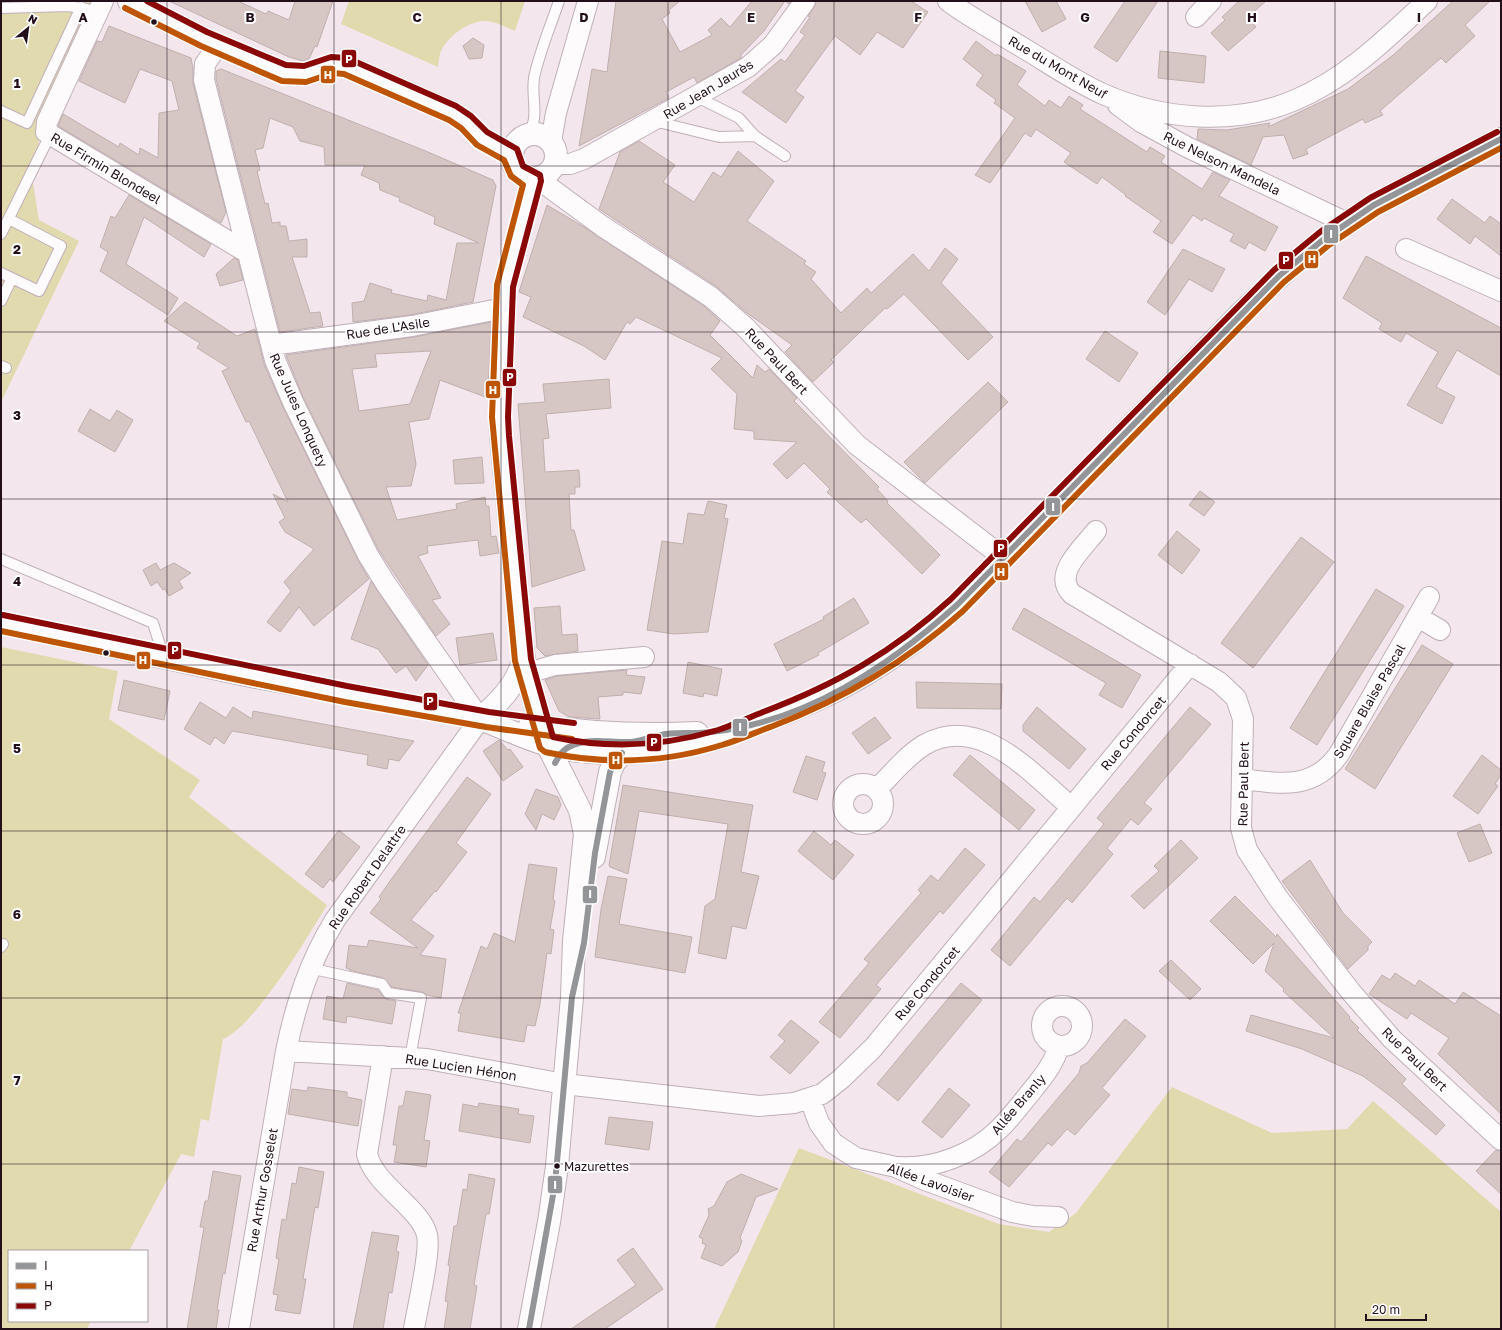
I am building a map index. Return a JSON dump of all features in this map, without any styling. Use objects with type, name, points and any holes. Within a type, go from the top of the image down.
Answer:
[{"type":"street","points":[[551,142],[558,106],[588,1]]},
{"type":"street","name":"Rue Jean Jaurès","points":[[555,164],[567,164],[580,161],[612,142],[697,97],[748,67],[760,58],[777,41],[805,1]]},
{"type":"street","name":"Rue du Mont Neuf","points":[[948,1],[1103,94],[1160,112],[1202,117],[1233,116],[1279,106],[1306,95],[1358,62],[1427,1]]},
{"type":"street","points":[[1196,17],[1210,1]]},
{"type":"street","points":[[135,2],[168,21],[218,45],[292,75],[305,74],[332,65],[346,66],[453,112],[466,122],[482,138],[512,155]]},
{"type":"street","name":"Rue Firmin Blondeel","points":[[94,7],[47,122],[46,132],[248,253]]},
{"type":"street","name":"Rue Jules Lonquety","points":[[218,45],[205,64],[204,80],[271,345],[293,402],[368,555],[386,584],[480,719]]},
{"type":"street","name":"Rue Nelson Mandela","points":[[1103,94],[1128,114],[1172,139],[1347,223]]},
{"type":"street","points":[[539,134],[551,142],[556,153],[555,164],[548,174],[535,179],[524,176],[516,170],[513,165],[512,155],[516,142],[528,135],[539,134]]},
{"type":"street","points":[[1,623],[164,658],[480,719],[554,747],[622,753],[682,748],[720,738],[794,710],[841,689],[888,661],[934,627],[1004,558],[1266,289],[1309,251],[1347,223],[1398,192],[1501,139]]},
{"type":"street","points":[[528,1329],[555,1184],[572,997],[574,942],[585,827],[554,747],[535,706],[522,669],[500,426],[504,308],[507,278],[535,179]]},
{"type":"street","name":"Rue Paul Bert","points":[[535,179],[602,226],[711,297],[745,327],[857,445],[1004,558]]},
{"type":"street","points":[[1406,249],[1501,291]]},
{"type":"street","name":"Rue de L'Asile","points":[[271,345],[412,326],[504,308]]},
{"type":"street","name":"Rue Paul Bert","points":[[1096,531],[1070,564],[1066,572],[1065,579],[1068,590],[1080,599],[1190,664],[1223,685],[1232,693],[1239,704],[1243,720],[1241,820],[1243,839],[1251,857],[1278,898],[1329,966],[1380,1027],[1501,1140]]},
{"type":"street","name":"Square Blaise Pascal","points":[[1242,779],[1279,784],[1290,783],[1311,778],[1327,769],[1339,754],[1429,597]]},
{"type":"street","points":[[1418,617],[1440,630]]},
{"type":"street","points":[[522,669],[644,657]]},
{"type":"street","name":"Rue Condorcet","points":[[564,1084],[759,1106],[788,1104],[810,1099],[822,1094],[842,1080],[873,1048],[1190,664]]},
{"type":"street","points":[[480,719],[506,694],[522,669]]},
{"type":"street","name":"Rue Robert Delattre","points":[[286,1051],[295,1010],[309,968],[323,939],[341,910],[480,719]]},
{"type":"street","points":[[554,747],[587,732],[668,734],[721,731],[758,723]]},
{"type":"street","points":[[554,747],[579,742],[631,742],[668,734]]},
{"type":"street","points":[[877,789],[906,760],[925,745],[944,738],[966,736],[978,738],[998,747],[1071,807]]},
{"type":"street","points":[[554,747],[589,805],[594,820],[595,853]]},
{"type":"street","points":[[572,997],[584,943],[595,853],[610,772],[616,759],[622,753]]},
{"type":"street","name":"Allée Branly","points":[[896,1167],[920,1167],[946,1160],[974,1148],[990,1138],[1005,1124],[1046,1072],[1053,1062],[1059,1046]]},
{"type":"street","name":"Rue Lucien Hénon","points":[[286,1051],[324,1055],[383,1056],[442,1061],[564,1084]]},
{"type":"street","name":"Rue Arthur Gosselet","points":[[239,1329],[286,1051]]},
{"type":"street","points":[[383,1056],[367,1154],[373,1169],[419,1220],[427,1233],[427,1248],[414,1329]]},
{"type":"street","name":"Allée Lavoisier","points":[[810,1099],[819,1123],[833,1143],[856,1158],[896,1167],[925,1180],[1012,1212],[1033,1216],[1058,1217]]},
{"type":"lane","points":[[528,135],[534,121],[535,76],[559,1]]},
{"type":"lane","points":[[1,8],[57,4],[94,7],[27,123],[1,111]]},
{"type":"lane","points":[[697,97],[739,118],[755,136],[785,156]]},
{"type":"lane","points":[[654,121],[720,136],[755,136]]},
{"type":"lane","points":[[1,234],[50,135]]},
{"type":"lane","points":[[1,273],[39,291],[61,246],[9,219]]},
{"type":"lane","points":[[1,301],[12,278]]},
{"type":"lane","points":[[1,560],[153,623],[164,658]]},
{"type":"lane","points":[[309,968],[382,984],[388,993],[421,998],[410,1058]]},
{"type":"shaded area","points":[[1,1],[99,1],[42,125],[32,177],[39,220],[79,241],[1,402]]},
{"type":"shaded area","points":[[349,1],[525,1],[515,31],[499,24],[486,21],[471,24],[459,30],[445,44],[440,53],[438,67],[341,24]]},
{"type":"shaded area","points":[[1,647],[118,671],[109,719],[200,780],[189,797],[327,905],[308,937],[265,999],[236,1031],[223,1039],[209,1121],[201,1119],[194,1157],[181,1154],[130,1250],[8,1250],[8,1322],[90,1322],[87,1329],[1,1329]]},
{"type":"shaded area","points":[[1172,1087],[1272,1133],[1347,1129],[1373,1101],[1501,1212],[1501,1329],[714,1329],[799,1148],[999,1224],[1049,1232],[1076,1213]]},
{"type":"building","points":[[169,1],[238,1],[266,14],[268,11],[289,20],[295,1],[333,1],[317,47],[315,46],[309,59],[303,61],[289,57]]},
{"type":"building","points":[[616,1],[680,1],[669,10],[670,13],[662,19],[680,52],[712,35],[708,30],[721,18],[730,27],[752,1],[785,1],[764,31],[741,55],[741,58],[697,83],[694,77],[666,92],[669,98],[579,146],[592,69],[607,72]]},
{"type":"building","points":[[816,1],[911,1],[928,12],[903,48],[877,32],[860,55],[835,36],[795,91],[804,97],[786,123],[742,92],[781,59],[785,62],[805,35],[800,32],[810,17],[808,16]]},
{"type":"building","points":[[1025,1],[1056,1],[1066,19],[1042,32]]},
{"type":"building","points":[[1125,1],[1158,1],[1117,62],[1094,47]]},
{"type":"building","points":[[1239,1],[1266,1],[1248,17],[1256,27],[1228,51],[1211,33],[1225,20],[1222,17]]},
{"type":"building","points":[[1453,1],[1490,1],[1465,25],[1475,36],[1446,63],[1441,58],[1380,111],[1383,115],[1365,123],[1363,119],[1306,149],[1308,154],[1293,159],[1284,135],[1263,137],[1251,165],[1197,139],[1198,129],[1227,130],[1270,123],[1268,127],[1348,89],[1392,56]]},
{"type":"building","points":[[109,26],[191,58],[193,83],[226,212],[221,223],[58,126],[63,114],[119,147],[120,143],[139,155],[140,148],[158,158],[159,113],[179,110],[172,81],[140,69],[125,103],[79,81],[97,41],[102,42]]},
{"type":"building","points":[[473,38],[484,45],[482,58],[469,59],[463,46]]},
{"type":"building","points":[[976,41],[996,56],[997,54],[1026,71],[1017,85],[1045,106],[1049,100],[1061,108],[1069,96],[1083,105],[1080,109],[1147,152],[1150,147],[1165,156],[1161,162],[1202,189],[1213,172],[1230,180],[1219,196],[1278,227],[1265,251],[1249,242],[1245,249],[1230,241],[1234,234],[1204,218],[1202,221],[1193,215],[1172,244],[1153,232],[1161,221],[1125,196],[1126,195],[1102,177],[1097,184],[1064,162],[1071,153],[1036,129],[1031,137],[1025,133],[990,183],[975,175],[1015,118],[994,103],[996,100],[976,85],[983,75],[963,59]]},
{"type":"building","points":[[1160,51],[1206,56],[1204,83],[1158,78]]},
{"type":"building","points":[[221,69],[428,152],[493,180],[496,186],[473,302],[410,315],[353,322],[352,303],[364,301],[370,283],[392,290],[391,293],[427,301],[428,295],[446,300],[457,243],[479,243],[434,224],[435,217],[399,201],[400,198],[380,190],[379,183],[361,175],[365,165],[325,165],[324,147],[300,141],[293,127],[270,118],[263,148],[255,150],[260,170],[257,171],[265,204],[268,203],[272,223],[280,222],[280,226],[286,226],[289,241],[307,239],[307,257],[292,257],[310,313],[320,312],[323,326],[280,332],[216,79],[216,71]]},
{"type":"building","points":[[639,141],[675,165],[663,182],[694,202],[713,172],[721,177],[738,151],[774,181],[747,221],[806,261],[804,264],[816,272],[811,279],[841,313],[867,288],[871,293],[913,254],[929,271],[945,248],[958,259],[941,283],[993,337],[968,360],[904,294],[887,309],[885,308],[831,360],[834,362],[813,382],[785,352],[792,345],[747,313],[717,287],[599,209],[620,152]]},
{"type":"building","points":[[129,195],[211,244],[204,257],[144,217],[126,264],[178,298],[168,315],[100,271],[108,252],[100,247],[111,216],[115,218]]},
{"type":"building","points":[[1452,199],[1485,223],[1490,216],[1501,224],[1501,256],[1475,236],[1470,244],[1437,219]]},
{"type":"building","points":[[547,205],[584,227],[704,306],[720,321],[710,335],[753,378],[757,365],[765,372],[769,369],[797,398],[794,401],[879,487],[877,489],[888,501],[887,503],[940,555],[922,574],[866,519],[861,523],[827,492],[830,489],[804,463],[787,479],[773,464],[797,442],[754,439],[754,431],[734,429],[737,394],[711,369],[722,358],[636,317],[630,324],[627,322],[605,360],[584,346],[523,317],[531,297],[519,292]]},
{"type":"building","points":[[1183,249],[1225,269],[1212,292],[1189,279],[1165,315],[1147,302]]},
{"type":"building","points":[[1366,256],[1501,328],[1501,376],[1457,350],[1436,387],[1455,397],[1442,424],[1407,405],[1438,352],[1406,333],[1401,342],[1379,329],[1382,323],[1343,298]]},
{"type":"building","points":[[234,258],[238,260],[243,280],[220,286],[216,274]]},
{"type":"building","points":[[185,302],[237,336],[255,329],[264,364],[283,407],[358,560],[369,579],[314,626],[299,607],[280,632],[267,622],[291,591],[284,582],[314,549],[285,532],[279,522],[285,518],[273,494],[288,502],[249,421],[246,422],[222,371],[229,368],[197,348],[200,343],[164,321]]},
{"type":"building","points":[[491,322],[488,398],[440,380],[429,419],[409,422],[416,464],[411,486],[386,487],[397,520],[457,509],[456,504],[485,497],[486,506],[489,506],[491,537],[496,536],[499,553],[480,556],[478,540],[427,546],[428,553],[418,556],[441,598],[432,600],[450,624],[436,636],[378,549],[303,397],[286,355],[414,337]],"holes":[[[431,351],[410,404],[359,411],[352,369],[377,367],[375,354]]]},
{"type":"building","points":[[1105,331],[1138,353],[1119,382],[1086,359]]},
{"type":"building","points":[[609,379],[611,408],[546,414],[549,438],[543,439],[545,472],[579,470],[580,487],[575,487],[575,494],[569,494],[571,530],[574,530],[585,570],[532,587],[518,404],[545,402],[543,384]]},
{"type":"building","points":[[988,382],[1008,402],[925,483],[904,462]]},
{"type":"building","points":[[90,409],[110,421],[117,410],[133,420],[115,452],[78,431]]},
{"type":"building","points":[[482,457],[484,483],[455,484],[453,460]]},
{"type":"building","points":[[1200,491],[1215,502],[1204,516],[1189,505]]},
{"type":"building","points":[[708,501],[727,505],[724,518],[728,519],[708,632],[674,634],[647,630],[662,541],[683,544],[688,513],[704,515]]},
{"type":"building","points":[[1177,531],[1200,550],[1182,574],[1158,555]]},
{"type":"building","points":[[1301,537],[1334,562],[1253,668],[1221,643]]},
{"type":"building","points":[[156,563],[160,570],[174,563],[191,573],[179,581],[183,588],[169,596],[165,589],[163,590],[157,582],[151,586],[143,570]]},
{"type":"building","points":[[371,581],[428,665],[416,681],[406,666],[396,673],[378,649],[351,639]]},
{"type":"building","points":[[1376,589],[1404,606],[1317,745],[1290,728]]},
{"type":"building","points":[[854,598],[869,623],[818,653],[819,655],[787,671],[774,644],[824,619],[823,617]]},
{"type":"building","points":[[560,606],[562,635],[577,634],[578,651],[545,656],[537,648],[534,608]]},
{"type":"building","points":[[1024,608],[1141,675],[1122,708],[1099,695],[1106,683],[1012,629]]},
{"type":"building","points":[[493,633],[497,660],[460,665],[456,638]]},
{"type":"building","points":[[1422,645],[1453,664],[1375,789],[1345,769]]},
{"type":"building","points":[[688,662],[722,669],[717,696],[704,693],[703,697],[683,693]]},
{"type":"building","points":[[627,670],[626,675],[645,677],[641,694],[623,692],[623,695],[598,697],[600,719],[569,717],[559,711],[545,680],[557,676]]},
{"type":"building","points":[[124,680],[170,691],[164,720],[118,710]]},
{"type":"building","points":[[916,682],[1002,684],[1001,709],[917,708]]},
{"type":"building","points":[[200,702],[226,718],[233,707],[252,719],[253,711],[414,741],[399,761],[389,759],[387,769],[367,765],[368,755],[232,731],[224,744],[215,737],[210,745],[184,729]]},
{"type":"building","points":[[1037,707],[1086,749],[1069,769],[1023,731],[1023,725]]},
{"type":"building","points":[[1190,707],[1211,724],[1144,803],[1152,809],[1138,825],[1131,819],[1107,848],[1113,854],[1072,903],[1067,898],[1010,966],[991,950],[1034,897],[1040,902],[1104,824],[1097,818]]},
{"type":"building","points":[[875,717],[891,738],[868,754],[852,733]]},
{"type":"building","points":[[499,740],[508,750],[510,749],[523,767],[503,781],[483,751]]},
{"type":"building","points":[[970,755],[1035,810],[1019,830],[953,775]]},
{"type":"building","points":[[1482,755],[1501,770],[1501,775],[1495,784],[1498,786],[1478,814],[1453,796]]},
{"type":"building","points":[[806,756],[825,762],[822,772],[826,773],[817,800],[793,792]]},
{"type":"building","points":[[467,777],[491,794],[456,843],[467,852],[436,892],[435,891],[411,920],[434,936],[420,955],[446,959],[441,998],[427,995],[422,992],[392,987],[383,978],[349,970],[350,969],[346,968],[349,945],[367,947],[369,940],[418,948],[370,913],[381,899],[379,897],[390,881]]},
{"type":"building","points":[[623,785],[753,805],[741,872],[759,876],[746,929],[732,926],[726,959],[698,953],[705,906],[715,899],[728,824],[639,811],[628,874],[610,867],[609,865]]},
{"type":"building","points":[[536,789],[558,797],[561,805],[554,820],[542,814],[536,830],[525,814]]},
{"type":"building","points":[[1480,824],[1492,853],[1469,862],[1457,833]]},
{"type":"building","points":[[339,830],[360,847],[333,882],[330,879],[323,888],[305,874]]},
{"type":"building","points":[[814,831],[831,845],[835,840],[854,855],[833,880],[798,851]]},
{"type":"building","points":[[1181,840],[1198,858],[1144,909],[1131,896],[1159,871],[1154,866]]},
{"type":"building","points":[[965,848],[985,865],[943,914],[940,911],[876,985],[881,989],[840,1038],[819,1022],[869,963],[864,959],[921,893],[918,890],[931,875],[938,881]]},
{"type":"building","points":[[1310,860],[1343,913],[1372,942],[1368,946],[1368,950],[1348,969],[1282,881]]},
{"type":"building","points":[[529,864],[557,868],[553,900],[555,901],[550,929],[554,930],[551,954],[547,953],[540,1004],[535,1026],[527,1025],[524,1042],[458,1031],[461,1013],[458,1013],[481,946],[487,949],[494,933],[515,942]]},
{"type":"building","points":[[608,876],[627,879],[619,924],[692,937],[685,973],[595,957],[601,909]]},
{"type":"building","points":[[1235,896],[1276,937],[1277,934],[1350,1017],[1349,1018],[1359,1028],[1357,1030],[1406,1079],[1402,1084],[1445,1125],[1436,1135],[1393,1098],[1363,1076],[1302,1049],[1246,1031],[1251,1015],[1334,1038],[1283,991],[1284,989],[1265,971],[1274,943],[1253,964],[1210,921]]},
{"type":"building","points":[[1171,960],[1201,989],[1190,1000],[1159,971]]},
{"type":"building","points":[[1395,973],[1415,986],[1419,980],[1455,1004],[1463,992],[1501,1016],[1501,1114],[1438,1054],[1449,1038],[1411,1013],[1407,1019],[1369,994],[1382,975],[1390,980]]},
{"type":"building","points":[[347,983],[378,990],[385,999],[396,1001],[392,1024],[347,1016],[346,1023],[323,1019],[327,996],[343,999]]},
{"type":"building","points":[[961,983],[982,1000],[898,1101],[877,1084]]},
{"type":"building","points":[[1125,1019],[1146,1036],[1102,1088],[1110,1095],[1075,1135],[1067,1129],[1052,1146],[1048,1143],[1009,1187],[989,1172],[1017,1139],[1021,1142],[1079,1073],[1081,1066],[1087,1063]]},
{"type":"building","points":[[791,1020],[819,1042],[790,1074],[770,1057],[785,1041],[778,1035]]},
{"type":"building","points":[[308,1087],[347,1092],[347,1097],[362,1100],[358,1126],[288,1114],[292,1089],[307,1091]]},
{"type":"building","points":[[949,1088],[970,1105],[942,1138],[922,1122]]},
{"type":"building","points":[[406,1091],[431,1095],[424,1140],[430,1141],[426,1167],[394,1162],[397,1145],[393,1145],[399,1106],[403,1106]]},
{"type":"building","points":[[479,1103],[519,1109],[518,1114],[534,1116],[530,1143],[459,1131],[463,1104],[478,1107]]},
{"type":"building","points":[[609,1117],[653,1122],[649,1150],[605,1144]]},
{"type":"building","points":[[1496,1150],[1501,1151],[1501,1194],[1476,1171]]},
{"type":"building","points":[[299,1167],[324,1172],[318,1208],[315,1207],[303,1279],[306,1279],[300,1314],[275,1310],[278,1295],[273,1294],[279,1259],[276,1258],[282,1219],[286,1220],[292,1183],[296,1184]]},
{"type":"building","points":[[213,1171],[241,1176],[225,1274],[223,1273],[217,1310],[219,1310],[216,1329],[187,1329],[204,1227],[200,1227],[205,1201],[208,1201]]},
{"type":"building","points":[[469,1174],[495,1179],[489,1214],[486,1214],[474,1285],[477,1286],[470,1329],[444,1329],[448,1302],[445,1301],[450,1266],[448,1265],[454,1226],[457,1226],[463,1189],[467,1190]]},
{"type":"building","points":[[741,1174],[778,1189],[756,1197],[740,1238],[742,1241],[738,1252],[722,1266],[701,1258],[706,1245],[702,1243],[703,1239],[699,1237],[709,1215],[708,1209],[714,1206],[727,1182]]},
{"type":"building","points":[[372,1232],[399,1236],[396,1251],[399,1252],[392,1293],[389,1292],[383,1329],[353,1329]]},
{"type":"building","points":[[633,1248],[663,1289],[605,1329],[571,1329],[636,1285],[617,1260]]},
{"type":"transit line","name":"P","points":[[147,1],[207,32],[286,65],[304,66],[331,57],[347,58],[456,106],[471,116],[487,132],[517,149],[523,166],[540,175],[541,181],[513,287],[508,417],[509,436],[531,659],[553,737],[574,741],[636,744],[678,740],[718,730],[815,690],[840,678],[886,651],[908,635],[951,599],[1274,270],[1320,232],[1370,198],[1497,132]]},
{"type":"transit line","name":"H","points":[[125,8],[201,46],[282,81],[306,82],[333,73],[344,74],[449,120],[461,128],[477,145],[504,160],[511,176],[523,185],[497,285],[492,417],[515,661],[540,748],[545,752],[589,759],[656,759],[700,751],[735,741],[825,704],[897,663],[963,611],[1284,282],[1329,245],[1378,212],[1501,148]]},
{"type":"transit line","name":"I","points":[[555,763],[563,751],[578,743],[593,741],[631,742],[666,734],[711,732],[746,726],[780,717],[812,704],[844,688],[874,670],[903,650],[957,605],[1279,276],[1324,239],[1374,205],[1501,139]]},
{"type":"transit line","name":"P","points":[[3,615],[347,686],[489,712],[574,723]]},
{"type":"transit line","name":"H","points":[[1,631],[345,702],[486,727],[572,739]]},
{"type":"transit line","name":"I","points":[[529,1329],[555,1184],[572,997],[584,943],[595,853],[610,772],[614,763],[622,753]]},
{"type":"place","name":"Mazurettes","points":[[557,1166]]}]
